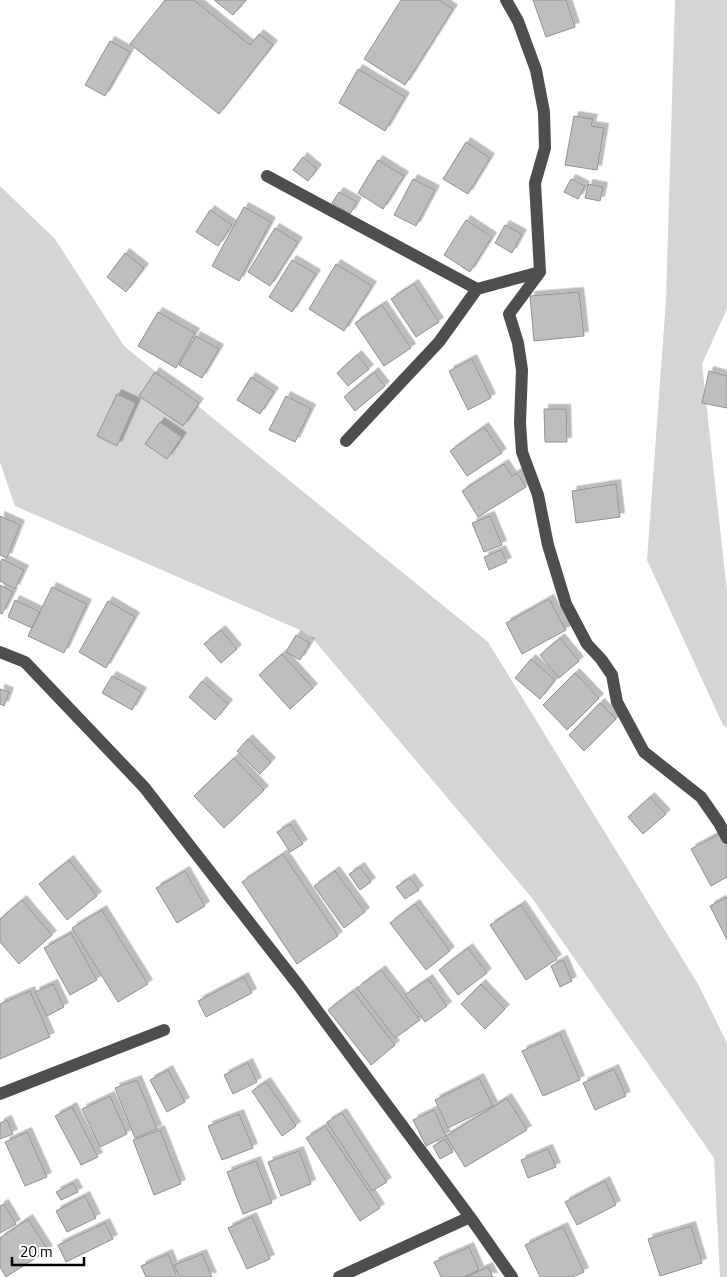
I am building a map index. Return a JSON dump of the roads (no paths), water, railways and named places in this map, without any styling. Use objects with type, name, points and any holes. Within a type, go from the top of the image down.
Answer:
[{"type":"street","points":[[506,0],[518,21],[536,70],[544,112],[545,148],[535,183],[540,272],[509,314],[518,343],[522,370],[520,423],[522,452],[538,495],[548,545],[566,604],[587,644],[601,658],[612,675],[617,702],[644,752],[700,797],[727,838]]},
{"type":"street","points":[[267,176],[477,289]]},
{"type":"street","points":[[346,441],[439,342],[477,289],[540,272]]},
{"type":"street","points":[[0,652],[25,662],[144,787],[299,986],[470,1217],[512,1277]]},
{"type":"street","points":[[0,1094],[164,1030]]},
{"type":"street","points":[[339,1277],[470,1217]]}]
